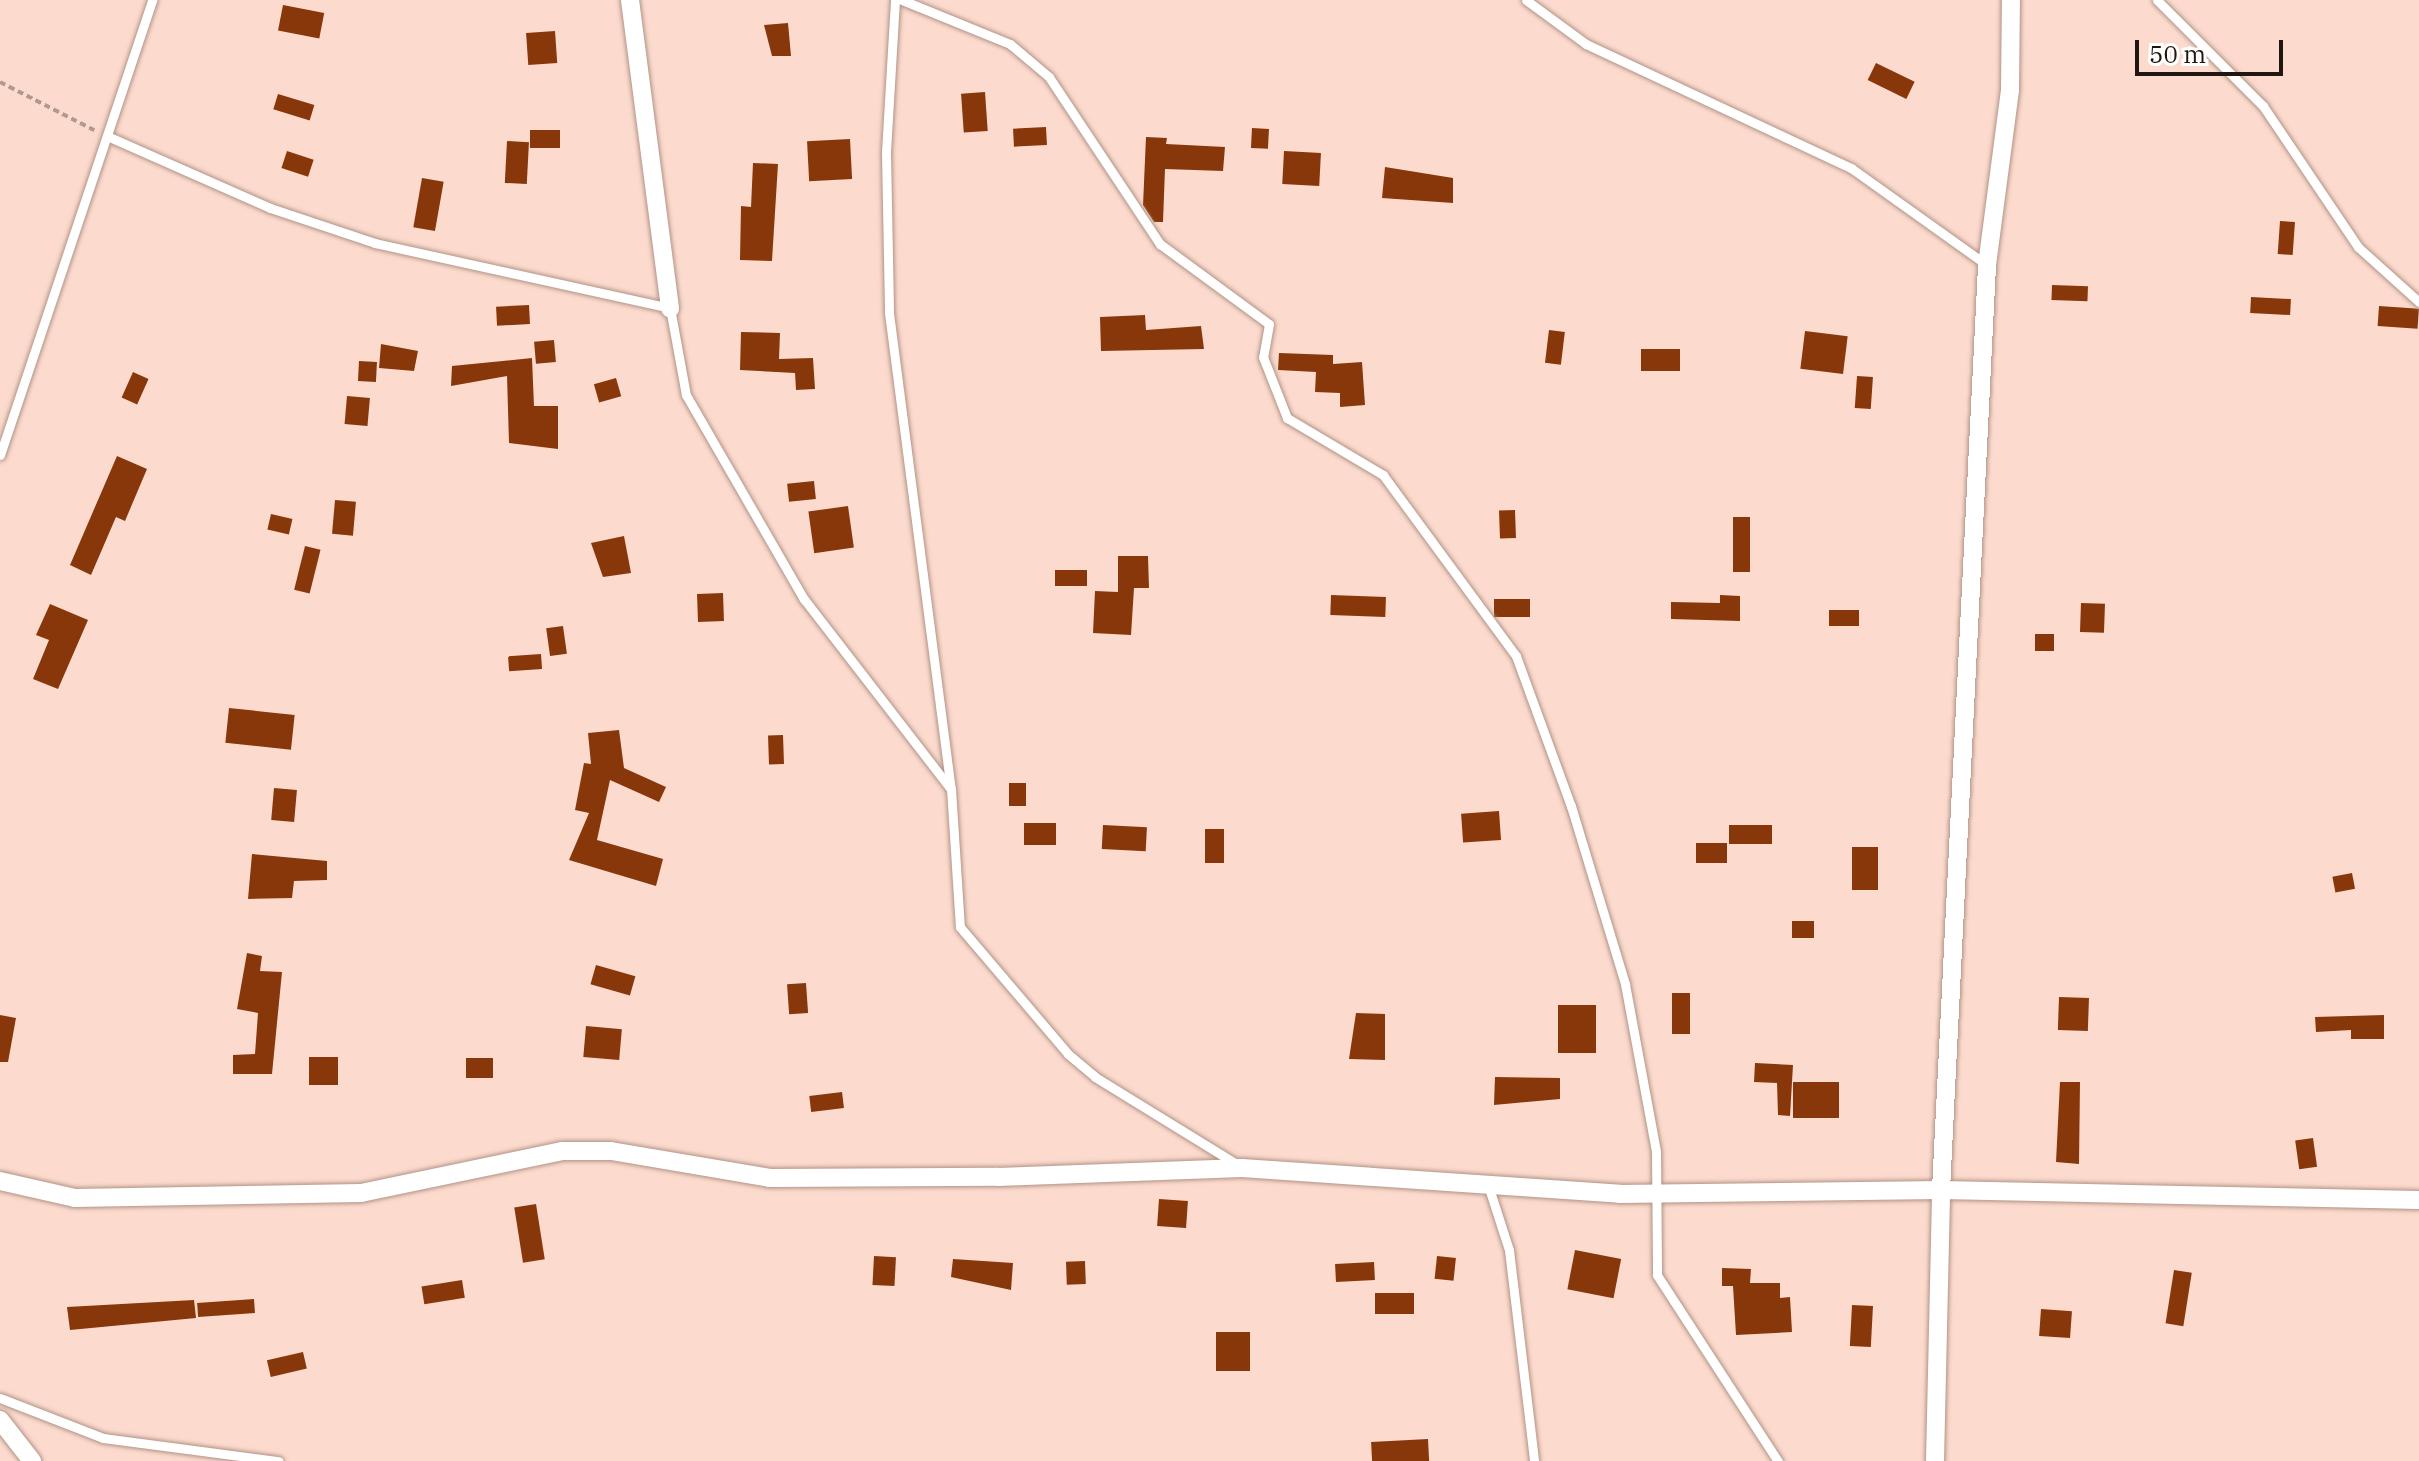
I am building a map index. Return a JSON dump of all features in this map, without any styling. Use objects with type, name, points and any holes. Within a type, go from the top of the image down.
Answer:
[{"type":"street","points":[[630,0],[670,308]]},
{"type":"street","points":[[1935,1461],[1941,1190],[1987,265],[2010,90],[2011,0]]},
{"type":"street","points":[[0,1181],[75,1198],[361,1193],[562,1151],[611,1151],[770,1178],[998,1177],[1242,1168],[1659,1193],[1941,1190],[2419,1200]]},
{"type":"street","points":[[0,1420],[32,1461]]},
{"type":"lane","points":[[0,455],[152,0]]},
{"type":"lane","points":[[895,0],[886,153],[889,313],[951,789],[960,927],[1068,1054],[1095,1077],[1242,1168]]},
{"type":"lane","points":[[902,0],[1010,44],[1049,77],[1160,244],[1269,324],[1263,357],[1287,418],[1383,475],[1516,656],[1571,806],[1625,984],[1659,1193],[1657,1275],[1778,1461]]},
{"type":"lane","points":[[1526,0],[1586,44],[1851,168],[1987,265]]},
{"type":"lane","points":[[2157,0],[2263,106],[2358,247],[2419,302]]},
{"type":"lane","points":[[107,136],[270,208],[375,243],[670,308],[686,395],[804,599],[951,789]]},
{"type":"lane","points":[[1488,1185],[1509,1250],[1534,1461]]},
{"type":"lane","points":[[0,1398],[103,1438],[278,1461]]},
{"type":"path","points":[[0,82],[107,136]]},
{"type":"building","points":[[283,5],[324,13],[319,39],[278,31]]},
{"type":"building","points":[[788,23],[791,56],[772,56],[764,25]]},
{"type":"building","points":[[555,31],[557,63],[528,65],[526,33]]},
{"type":"building","points":[[1876,63],[1915,82],[1906,99],[1868,80]]},
{"type":"building","points":[[985,92],[988,131],[964,133],[961,94]]},
{"type":"building","points":[[278,94],[314,105],[310,120],[273,109]]},
{"type":"building","points":[[1046,127],[1047,145],[1014,147],[1013,129]]},
{"type":"building","points":[[1252,128],[1269,129],[1268,149],[1251,148]]},
{"type":"building","points":[[530,130],[560,130],[560,148],[530,148]]},
{"type":"building","points":[[1146,137],[1167,138],[1166,144],[1225,147],[1223,171],[1165,169],[1163,222],[1154,222],[1143,205]]},
{"type":"building","points":[[850,139],[852,179],[809,181],[807,141]]},
{"type":"building","points":[[507,141],[529,142],[527,184],[505,183]]},
{"type":"building","points":[[287,151],[314,160],[308,177],[281,168]]},
{"type":"building","points":[[1284,151],[1321,153],[1319,186],[1282,184]]},
{"type":"building","points":[[753,163],[778,164],[772,261],[740,260],[741,206],[751,207]]},
{"type":"building","points":[[1385,167],[1453,178],[1453,203],[1382,198]]},
{"type":"building","points":[[422,178],[444,182],[435,231],[413,227]]},
{"type":"building","points":[[2280,221],[2295,222],[2293,255],[2278,254]]},
{"type":"building","points":[[2052,285],[2088,286],[2087,301],[2051,300]]},
{"type":"building","points":[[2251,297],[2291,299],[2290,315],[2250,313]]},
{"type":"building","points":[[529,305],[530,324],[497,326],[496,307]]},
{"type":"building","points":[[2379,306],[2419,309],[2418,329],[2378,326]]},
{"type":"building","points":[[1145,315],[1146,330],[1201,326],[1204,349],[1101,351],[1100,317]]},
{"type":"building","points":[[1549,330],[1565,332],[1561,365],[1545,363]]},
{"type":"building","points":[[1805,331],[1848,336],[1843,374],[1800,369]]},
{"type":"building","points":[[741,332],[780,333],[779,359],[813,358],[815,389],[796,390],[795,373],[740,370]]},
{"type":"building","points":[[554,340],[556,362],[536,364],[534,342]]},
{"type":"building","points":[[381,344],[418,351],[414,371],[379,368]]},
{"type":"building","points":[[1641,349],[1680,349],[1680,371],[1641,371]]},
{"type":"building","points":[[1279,353],[1333,355],[1333,364],[1362,362],[1365,405],[1340,407],[1340,393],[1315,392],[1316,372],[1278,370]]},
{"type":"building","points":[[532,358],[534,406],[558,406],[558,449],[509,443],[507,376],[451,386],[452,366]]},
{"type":"building","points":[[359,361],[377,362],[376,382],[358,381]]},
{"type":"building","points":[[133,372],[149,379],[137,404],[122,398]]},
{"type":"building","points":[[1857,376],[1873,377],[1871,409],[1855,408]]},
{"type":"building","points":[[616,378],[621,396],[599,403],[594,384]]},
{"type":"building","points":[[347,396],[370,398],[367,426],[345,424]]},
{"type":"building","points":[[117,456],[147,469],[125,521],[116,517],[91,575],[70,565]]},
{"type":"building","points":[[814,481],[816,499],[789,502],[787,484]]},
{"type":"building","points":[[335,500],[356,502],[353,536],[332,534]]},
{"type":"building","points":[[848,506],[854,548],[814,553],[808,512]]},
{"type":"building","points":[[1515,510],[1516,538],[1500,539],[1499,511]]},
{"type":"building","points":[[271,514],[292,519],[289,535],[267,530]]},
{"type":"building","points":[[1733,517],[1750,517],[1750,572],[1733,572]]},
{"type":"building","points":[[624,536],[631,573],[603,577],[591,543]]},
{"type":"building","points":[[305,546],[321,550],[310,594],[294,590]]},
{"type":"building","points":[[1118,556],[1148,556],[1149,588],[1134,588],[1131,635],[1093,633],[1095,591],[1118,592]]},
{"type":"building","points":[[1055,570],[1087,570],[1087,586],[1055,586]]},
{"type":"building","points":[[723,593],[724,621],[698,622],[697,594]]},
{"type":"building","points":[[1331,595],[1386,597],[1385,617],[1330,615]]},
{"type":"building","points":[[1720,595],[1740,596],[1740,621],[1671,619],[1671,602],[1720,603]]},
{"type":"building","points":[[1494,599],[1530,599],[1530,617],[1494,617]]},
{"type":"building","points":[[2081,603],[2105,604],[2104,633],[2080,632]]},
{"type":"building","points":[[50,604],[88,620],[58,689],[33,679],[49,640],[36,635]]},
{"type":"building","points":[[1829,610],[1859,610],[1859,626],[1829,626]]},
{"type":"building","points":[[563,626],[567,654],[550,656],[546,628]]},
{"type":"building","points":[[2035,634],[2054,634],[2054,651],[2035,651]]},
{"type":"building","points":[[541,654],[542,669],[509,671],[508,656]]},
{"type":"building","points":[[229,708],[295,715],[291,750],[225,743]]},
{"type":"building","points":[[619,730],[624,768],[666,787],[659,802],[610,780],[597,840],[663,859],[656,886],[569,860],[589,813],[575,810],[584,763],[591,764],[588,733]]},
{"type":"building","points":[[783,735],[784,764],[769,765],[768,736]]},
{"type":"building","points":[[1009,783],[1026,783],[1026,806],[1009,806]]},
{"type":"building","points":[[274,788],[297,790],[294,822],[271,820]]},
{"type":"building","points":[[1499,811],[1501,840],[1463,843],[1461,814]]},
{"type":"building","points":[[1024,823],[1056,823],[1056,845],[1024,845]]},
{"type":"building","points":[[1103,825],[1147,827],[1146,851],[1102,849]]},
{"type":"building","points":[[1729,825],[1772,825],[1772,844],[1729,844]]},
{"type":"building","points":[[1205,829],[1224,829],[1224,863],[1205,863]]},
{"type":"building","points":[[1696,843],[1727,843],[1727,863],[1696,863]]},
{"type":"building","points":[[1852,847],[1878,847],[1878,890],[1852,890]]},
{"type":"building","points":[[252,854],[327,861],[327,880],[294,881],[292,898],[248,899]]},
{"type":"building","points":[[2352,873],[2355,889],[2335,893],[2332,877]]},
{"type":"building","points":[[1792,921],[1814,921],[1814,938],[1792,938]]},
{"type":"building","points":[[247,953],[262,956],[260,971],[282,972],[272,1074],[233,1074],[233,1055],[255,1054],[258,1013],[237,1009]]},
{"type":"building","points":[[596,965],[635,976],[630,996],[590,984]]},
{"type":"building","points":[[806,983],[808,1013],[789,1014],[787,984]]},
{"type":"building","points":[[1672,993],[1690,993],[1690,1034],[1672,1034]]},
{"type":"building","points":[[2059,997],[2089,998],[2088,1031],[2058,1030]]},
{"type":"building","points":[[1558,1005],[1596,1005],[1596,1053],[1558,1053]]},
{"type":"building","points":[[1356,1013],[1385,1014],[1385,1060],[1349,1059]]},
{"type":"building","points":[[0,1015],[16,1018],[8,1062],[0,1062]]},
{"type":"building","points":[[2384,1015],[2384,1039],[2351,1039],[2351,1030],[2316,1032],[2315,1017]]},
{"type":"building","points":[[586,1026],[622,1029],[619,1060],[583,1057]]},
{"type":"building","points":[[309,1057],[338,1057],[338,1085],[309,1085]]},
{"type":"building","points":[[466,1058],[493,1058],[493,1078],[466,1078]]},
{"type":"building","points":[[1755,1063],[1793,1065],[1790,1116],[1778,1115],[1777,1083],[1754,1082]]},
{"type":"building","points":[[1495,1077],[1560,1078],[1560,1099],[1494,1105]]},
{"type":"building","points":[[1793,1082],[1839,1082],[1839,1118],[1793,1118]]},
{"type":"building","points":[[2060,1082],[2080,1082],[2079,1164],[2056,1162]]},
{"type":"building","points":[[842,1092],[844,1108],[811,1112],[809,1096]]},
{"type":"building","points":[[2313,1138],[2317,1167],[2299,1169],[2295,1141]]},
{"type":"building","points":[[1159,1199],[1188,1201],[1186,1228],[1157,1226]]},
{"type":"building","points":[[536,1204],[545,1259],[523,1263],[514,1207]]},
{"type":"building","points":[[1575,1250],[1621,1259],[1614,1298],[1567,1289]]},
{"type":"building","points":[[874,1256],[896,1257],[894,1286],[872,1285]]},
{"type":"building","points":[[1437,1256],[1456,1258],[1453,1281],[1435,1279]]},
{"type":"building","points":[[953,1259],[1013,1263],[1011,1290],[951,1277]]},
{"type":"building","points":[[1085,1261],[1086,1284],[1067,1285],[1066,1262]]},
{"type":"building","points":[[1374,1262],[1375,1280],[1336,1282],[1335,1264]]},
{"type":"building","points":[[1722,1268],[1751,1269],[1750,1283],[1780,1283],[1780,1298],[1790,1297],[1792,1332],[1736,1335],[1733,1286],[1722,1286]]},
{"type":"building","points":[[2174,1270],[2192,1273],[2183,1326],[2166,1323]]},
{"type":"building","points":[[462,1280],[465,1298],[424,1304],[422,1286]]},
{"type":"building","points":[[1375,1293],[1414,1293],[1414,1314],[1375,1314]]},
{"type":"building","points":[[254,1299],[255,1313],[198,1317],[197,1303]]},
{"type":"building","points":[[194,1300],[196,1318],[70,1330],[67,1307]]},
{"type":"building","points":[[1852,1305],[1873,1306],[1871,1347],[1850,1346]]},
{"type":"building","points":[[2041,1309],[2072,1311],[2070,1338],[2039,1336]]},
{"type":"building","points":[[1216,1332],[1250,1332],[1250,1371],[1216,1371]]},
{"type":"building","points":[[303,1352],[307,1369],[271,1377],[267,1360]]},
{"type":"building","points":[[1428,1439],[1429,1461],[1372,1461],[1371,1442]]}]
